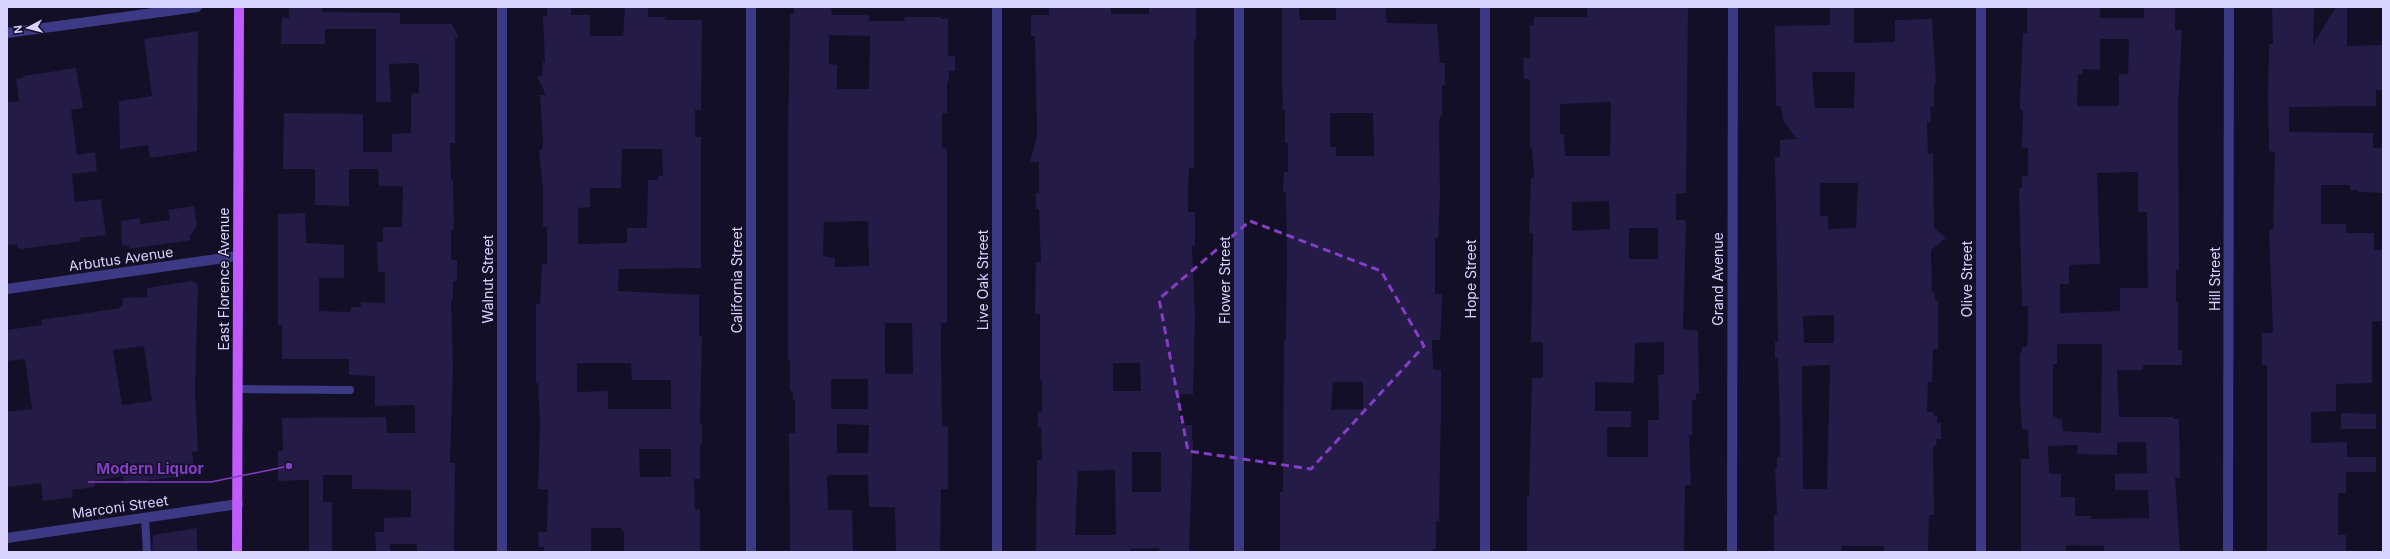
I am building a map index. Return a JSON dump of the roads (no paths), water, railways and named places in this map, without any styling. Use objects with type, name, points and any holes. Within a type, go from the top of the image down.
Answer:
[{"type":"main road","name":"East Florence Avenue","points":[[237,552],[239,7]]},
{"type":"street","points":[[7,33],[197,7]]},
{"type":"street","name":"Walnut Street","points":[[502,7],[502,552]]},
{"type":"street","name":"California Street","points":[[751,7],[751,552]]},
{"type":"street","name":"Live Oak Street","points":[[997,7],[997,552]]},
{"type":"street","name":"Flower Street","points":[[1239,7],[1239,552]]},
{"type":"street","name":"Hope Street","points":[[1484,552],[1485,7]]},
{"type":"street","name":"Grand Avenue","points":[[1732,552],[1733,7]]},
{"type":"street","name":"Olive Street","points":[[1980,552],[1981,7]]},
{"type":"street","name":"Hill Street","points":[[2228,552],[2229,7]]},
{"type":"street","name":"Arbutus Avenue","points":[[7,289],[238,256]]},
{"type":"street","name":"Marconi Street","points":[[7,538],[238,504]]},
{"type":"lane","points":[[238,389],[350,390]]},
{"type":"lane","points":[[145,518],[147,552]]},
{"type":"place","name":"Modern Liquor","points":[[289,466]]}]
